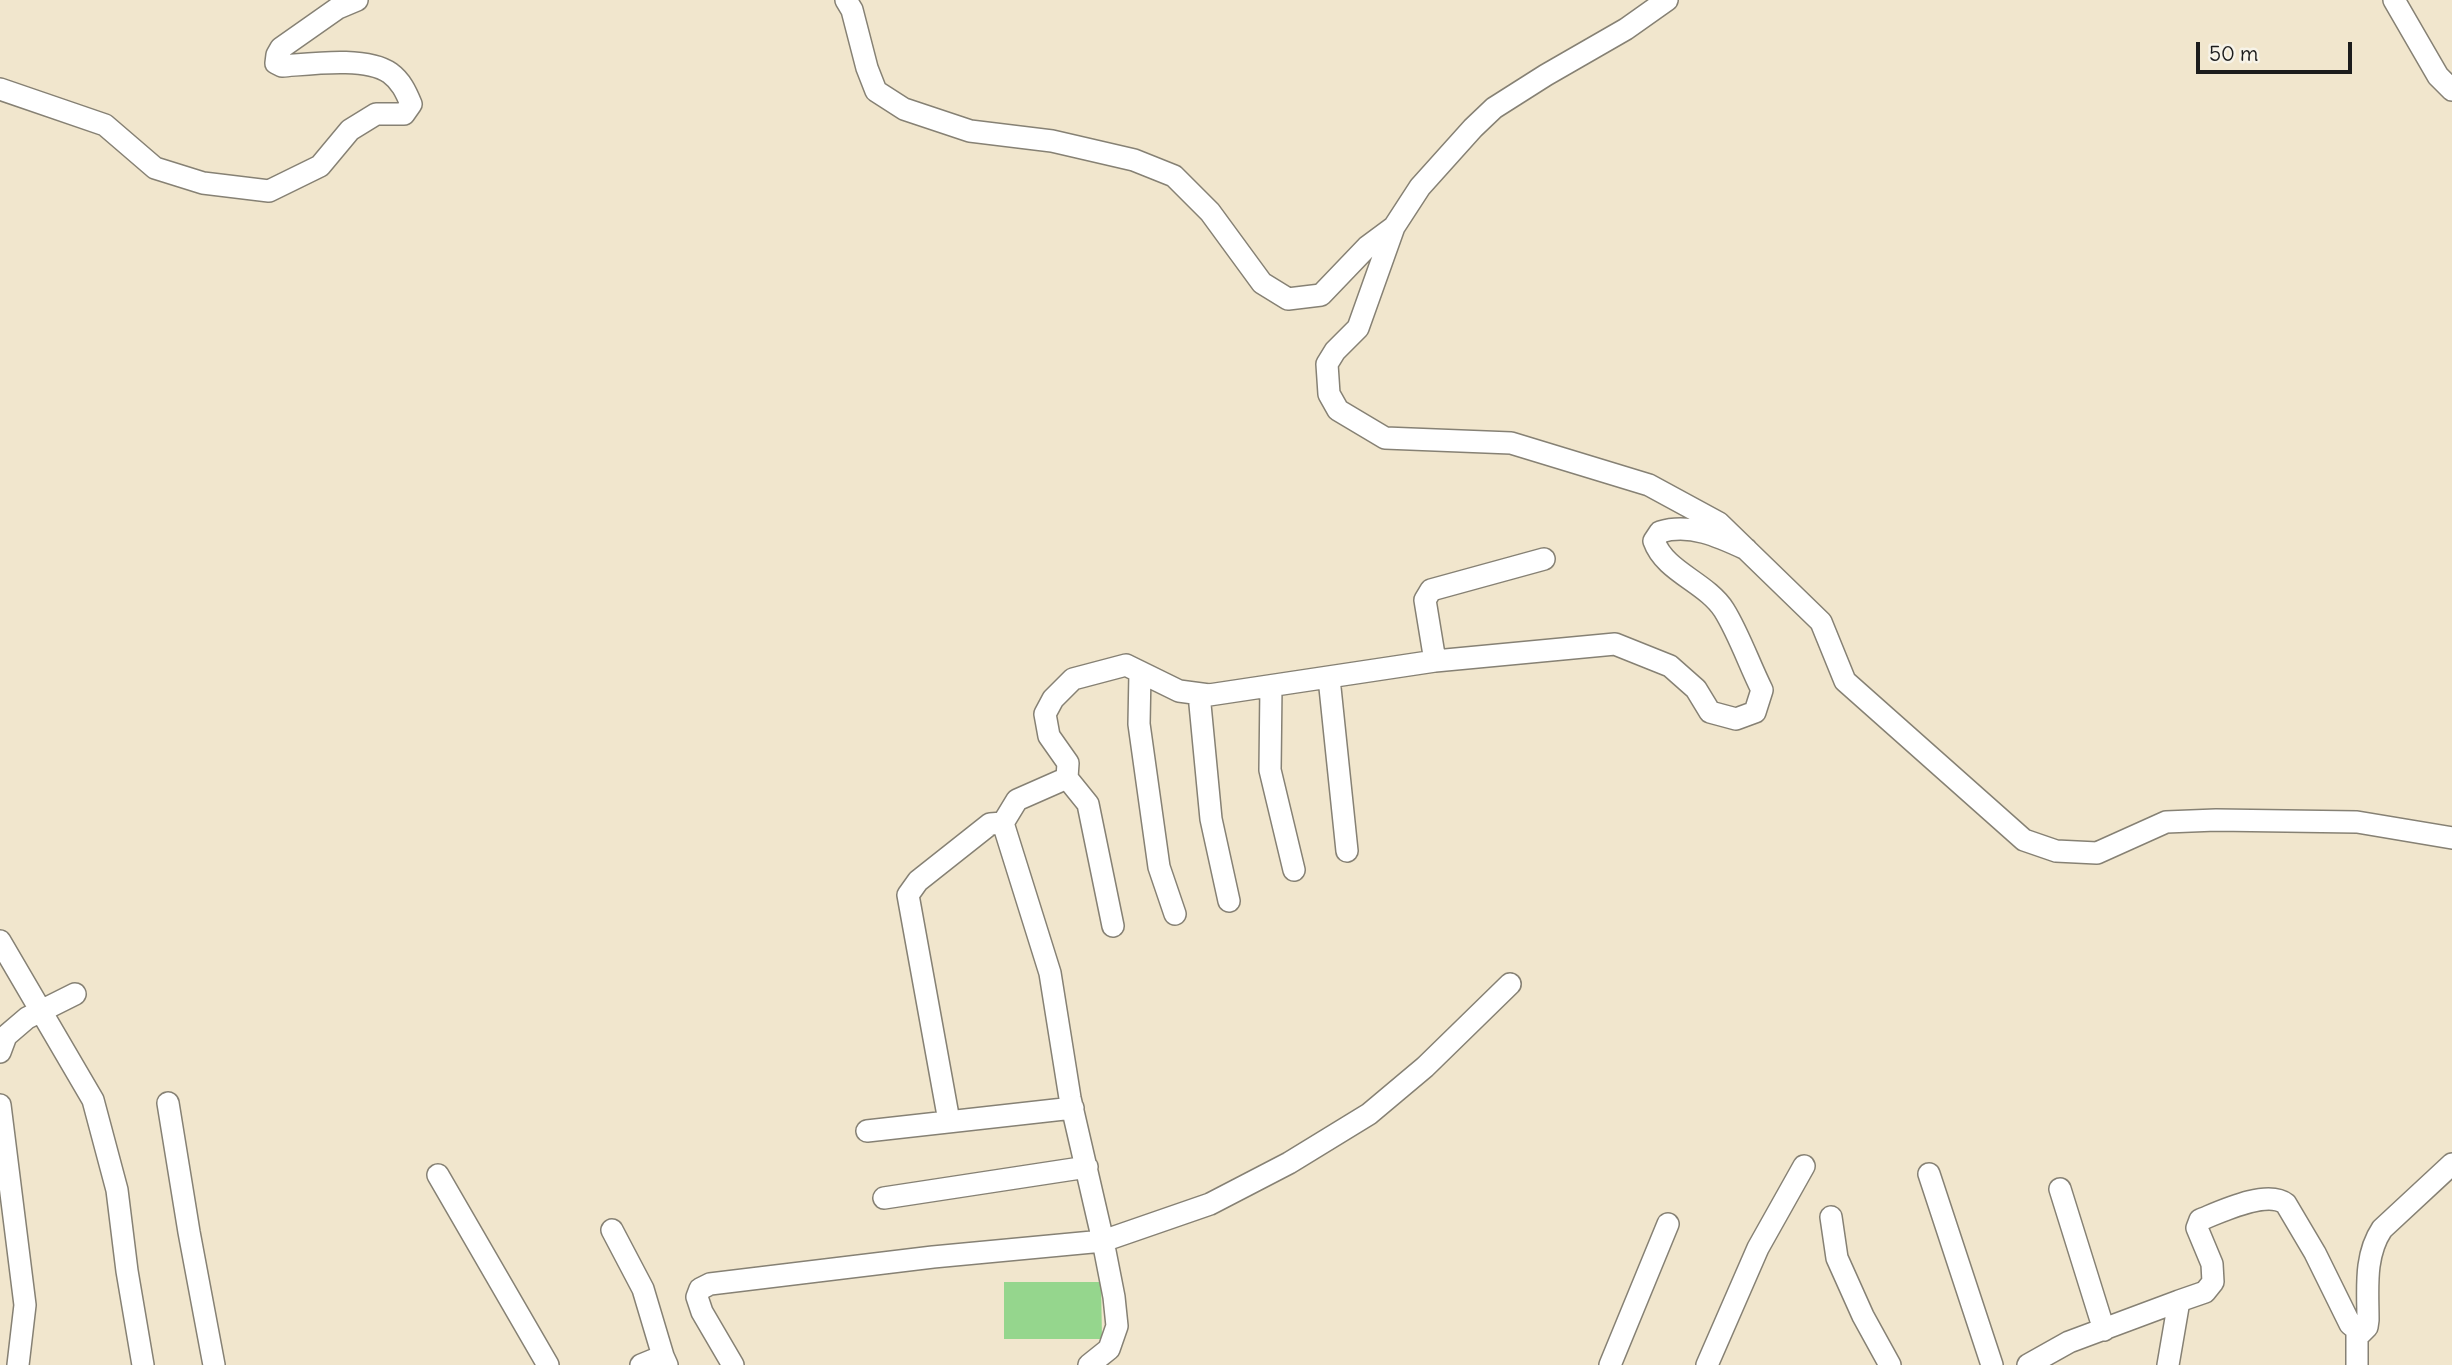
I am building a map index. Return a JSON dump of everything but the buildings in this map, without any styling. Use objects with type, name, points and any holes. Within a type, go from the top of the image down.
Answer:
[{"type":"street","points":[[0,89],[106,125],[155,168],[203,183],[269,191],[320,166],[350,130],[367,119],[376,114],[404,114],[411,104],[404,86],[388,71],[352,61],[282,66],[276,63],[276,55],[281,48],[338,8],[357,0]]},
{"type":"street","points":[[846,0],[852,10],[876,91],[904,109],[970,131],[1052,141],[1133,160],[1174,176],[1210,212],[1262,283],[1289,299],[1321,295],[1367,247],[1394,227]]},
{"type":"street","points":[[1667,0],[1626,29],[1494,108],[1420,187],[1394,227],[1357,328],[1335,351],[1327,364],[1329,394],[1338,410],[1385,438],[1511,443],[1649,485],[1719,523],[1821,622],[1845,681],[2024,840],[2056,852],[2096,853],[2166,822],[2216,820],[2357,822],[2452,838]]},
{"type":"street","points":[[2394,0],[2438,76],[2452,90]]},
{"type":"street","points":[[1113,926],[1088,804],[1067,778],[1068,763],[1049,736],[1045,713],[1053,699],[1073,679],[1126,665],[1180,691],[1209,695],[1435,661],[1615,644],[1670,666],[1696,689],[1710,712],[1736,719],[1755,712],[1762,690],[1723,609],[1704,588],[1659,555],[1654,541],[1660,532],[1675,527],[1709,533],[1746,549]]},
{"type":"street","points":[[1435,661],[1425,600],[1430,590],[1544,559]]},
{"type":"street","points":[[1140,672],[1139,724],[1158,866],[1174,914]]},
{"type":"street","points":[[1329,678],[1347,851]]},
{"type":"street","points":[[1271,686],[1270,770],[1294,870]]},
{"type":"street","points":[[1199,694],[1212,819],[1229,901]]},
{"type":"street","points":[[1067,778],[1017,800],[1003,823],[1049,973],[1073,1108],[1103,1241],[1117,1326],[1109,1349],[1089,1365]]},
{"type":"street","points":[[949,1121],[908,895],[918,881],[990,824],[1003,823]]},
{"type":"street","points":[[0,941],[93,1100],[117,1190],[127,1271],[144,1365]]},
{"type":"street","points":[[733,1365],[702,1312],[697,1297],[700,1289],[710,1284],[933,1257],[1103,1241],[1210,1204],[1289,1163],[1369,1114],[1425,1067],[1510,984]]},
{"type":"street","points":[[0,1052],[6,1036],[27,1018],[75,994]]},
{"type":"street","points":[[168,1103],[214,1365]]},
{"type":"street","points":[[0,1105],[25,1305],[18,1365]]},
{"type":"street","points":[[867,1131],[1073,1108]]},
{"type":"street","points":[[2357,1332],[2363,1332],[2367,1327],[2369,1264],[2375,1240],[2382,1229],[2452,1164]]},
{"type":"street","points":[[1707,1365],[1758,1248],[1804,1166]]},
{"type":"street","points":[[884,1198],[1087,1167]]},
{"type":"street","points":[[1929,1174],[1992,1365]]},
{"type":"street","points":[[438,1175],[548,1365]]},
{"type":"street","points":[[2060,1189],[2104,1329]]},
{"type":"street","points":[[2028,1365],[2069,1342],[2205,1292],[2213,1282],[2212,1264],[2197,1228],[2200,1220],[2233,1206],[2275,1198],[2286,1204],[2315,1253],[2350,1324],[2357,1332],[2357,1365]]},
{"type":"street","points":[[1831,1217],[1837,1258],[1863,1316],[1890,1365]]},
{"type":"street","points":[[1611,1365],[1668,1224]]},
{"type":"street","points":[[612,1230],[643,1289],[665,1361],[642,1365]]},
{"type":"street","points":[[2168,1365],[2179,1301]]},
{"type":"green space","points":[[1004,1282],[1101,1282],[1102,1339],[1004,1339]]}]
